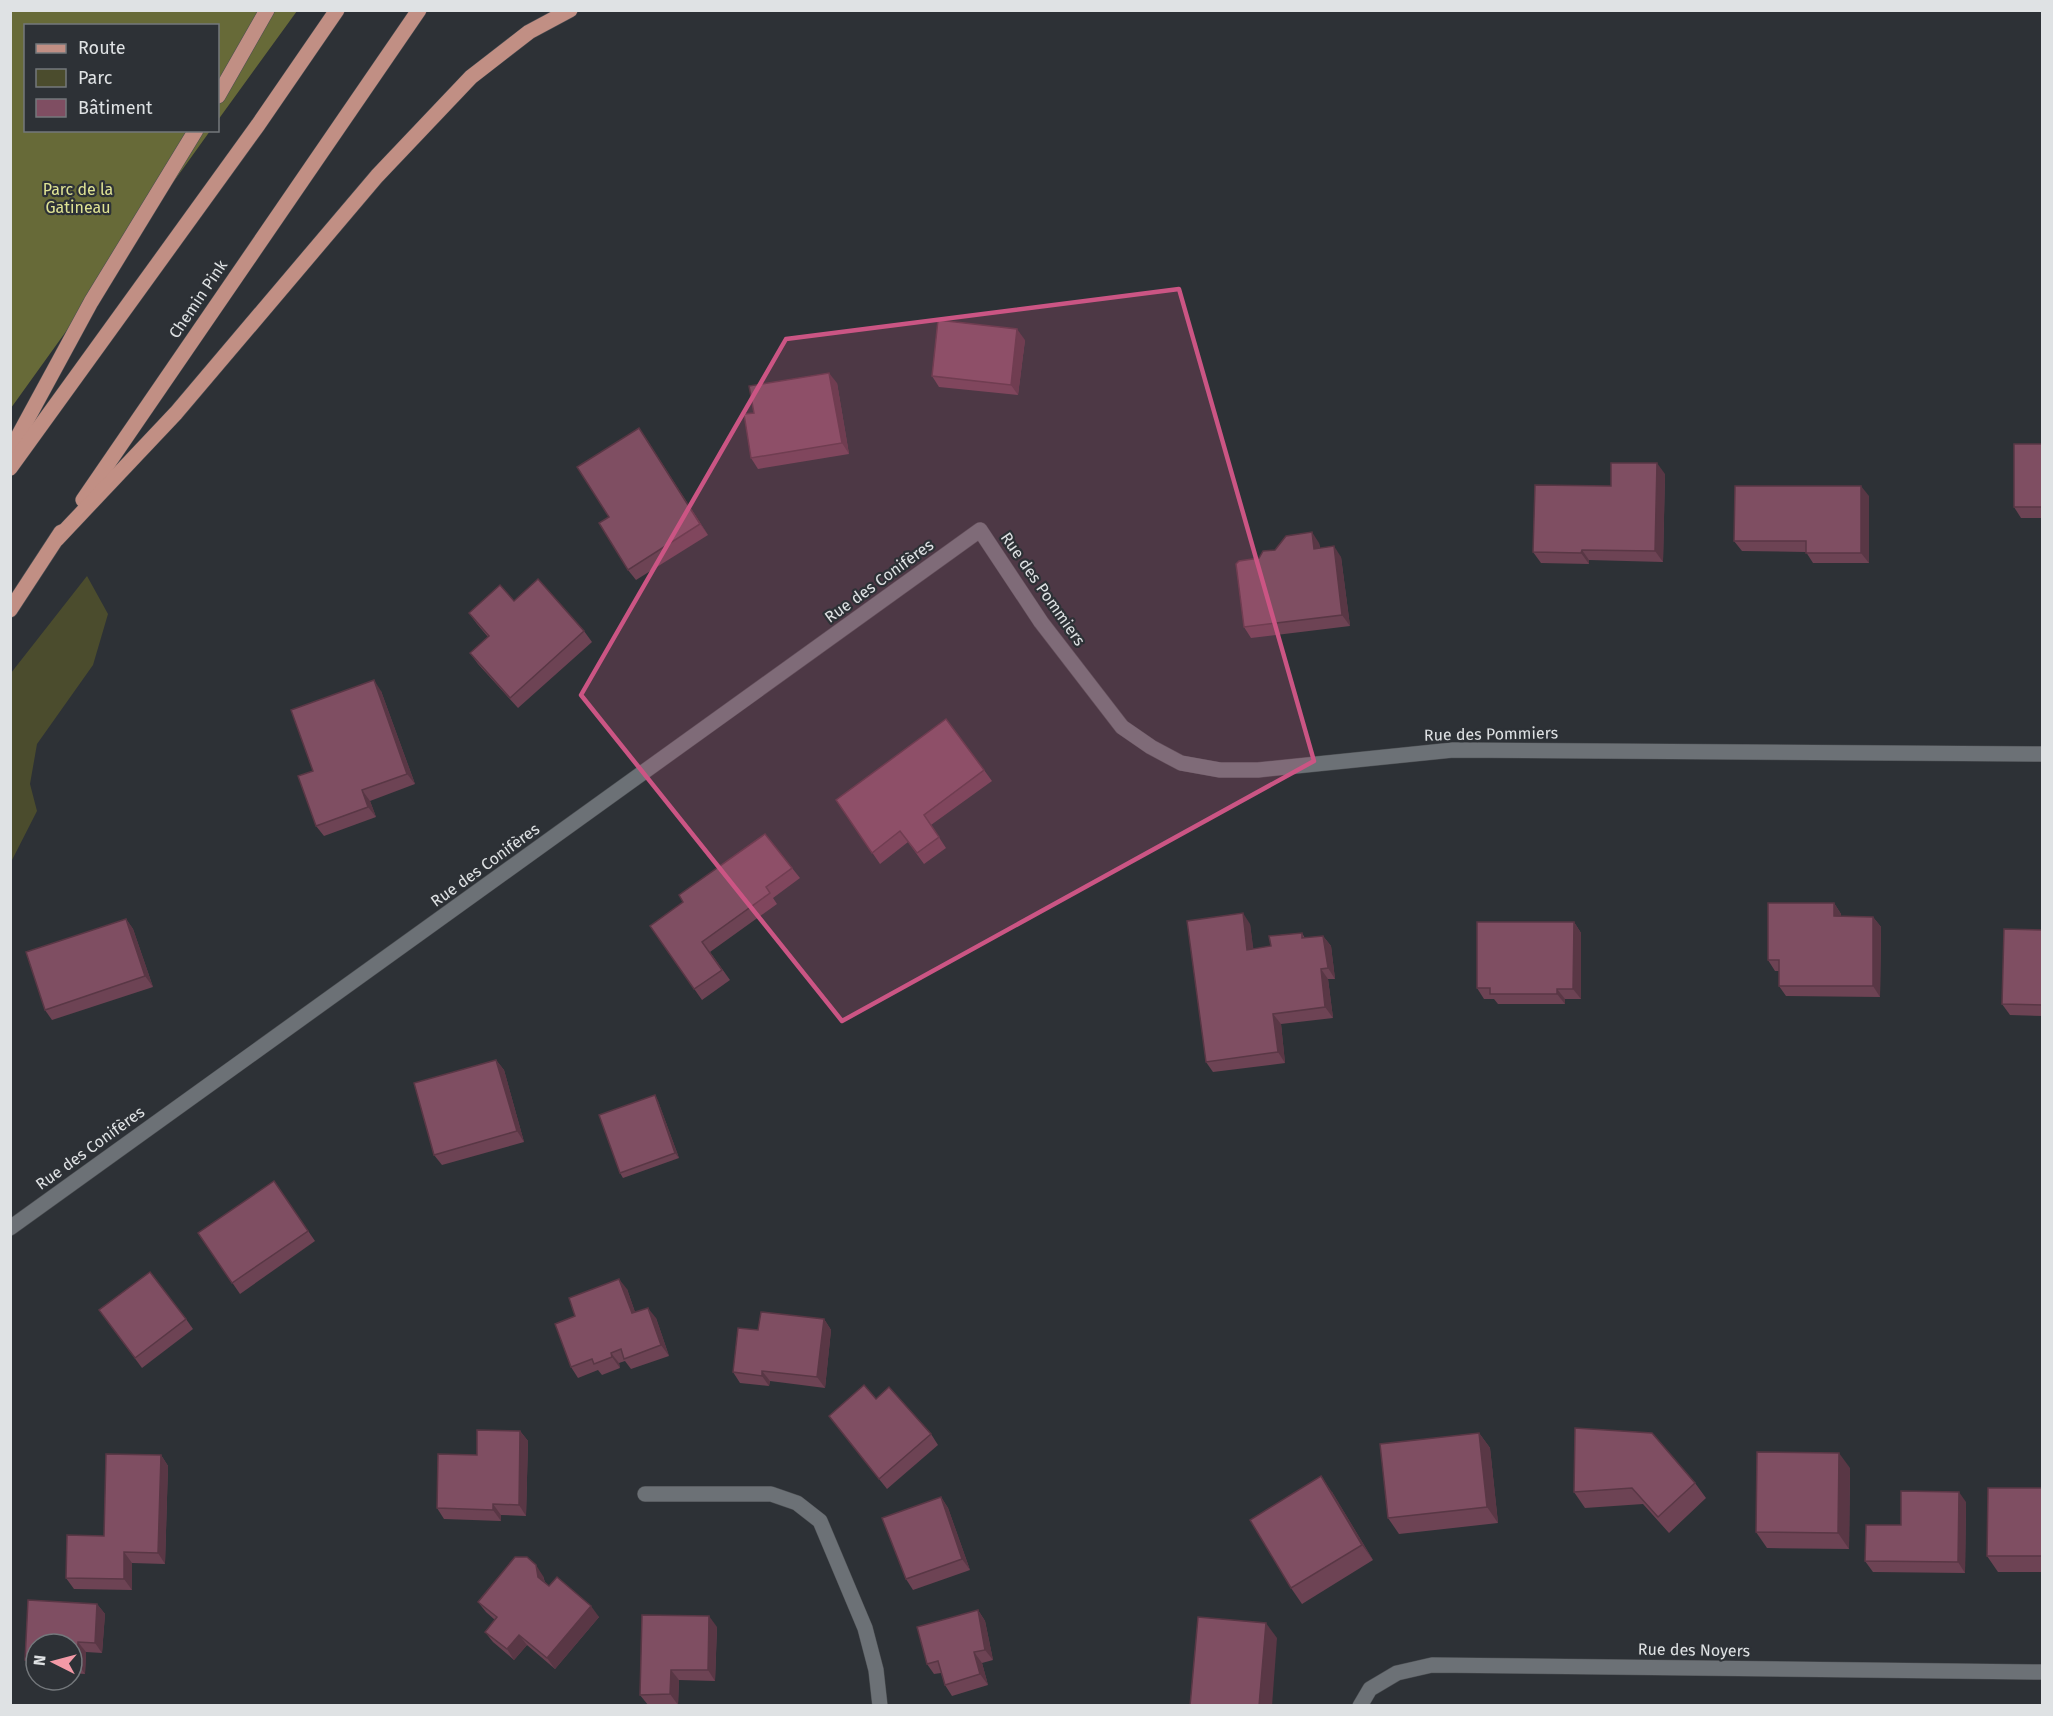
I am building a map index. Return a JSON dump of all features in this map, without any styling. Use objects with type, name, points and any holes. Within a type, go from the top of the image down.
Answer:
[{"type":"main road","points":[[219,94],[267,10]]},
{"type":"main road","points":[[10,468],[258,125],[337,10]]},
{"type":"main road","name":"Chemin Pink","points":[[10,610],[418,10]]},
{"type":"main road","points":[[57,539],[176,413],[377,176],[471,77],[529,32],[570,10]]},
{"type":"main road","points":[[10,451],[91,302],[195,132]]},
{"type":"street","name":"Rue des Pommiers","points":[[980,530],[1041,622],[1122,727],[1151,747],[1181,763],[1220,770],[1258,770],[1453,750],[2043,754]]},
{"type":"street","name":"Rue des Conifères","points":[[10,1228],[980,530]]},
{"type":"street","points":[[645,1494],[771,1494],[797,1503],[820,1521],[865,1628],[876,1670],[880,1706]]},
{"type":"street","name":"Rue des Noyers","points":[[1360,1706],[1370,1689],[1397,1673],[1432,1665],[2043,1672]]},
{"type":"highlighted area","points":[[1179,289],[1314,761],[842,1021],[581,695],[786,339]]},
{"type":"green space","name":"Parc de la Gatineau","points":[[11,11],[297,11],[219,119],[219,24],[24,24],[24,132],[209,132],[11,408]]},
{"type":"green space","points":[[87,576],[108,614],[93,665],[37,744],[30,784],[37,811],[11,862],[11,673]]},
{"type":"building","points":[[938,320],[1017,329],[1011,385],[932,376]]},
{"type":"building","points":[[829,373],[842,443],[751,458],[744,414],[754,413],[749,386]]},
{"type":"building","points":[[639,428],[700,524],[628,570],[599,523],[609,517],[577,467]]},
{"type":"building","points":[[2014,444],[2043,444],[2043,507],[2014,507]]},
{"type":"building","points":[[1611,463],[1657,463],[1655,551],[1533,552],[1535,485],[1611,486]]},
{"type":"building","points":[[1735,486],[1861,486],[1861,553],[1806,553],[1806,541],[1734,541]]},
{"type":"building","points":[[1312,532],[1314,549],[1334,546],[1342,615],[1244,627],[1236,564],[1239,561],[1259,558],[1263,551],[1275,550],[1286,536]]},
{"type":"building","points":[[538,579],[584,631],[510,698],[470,653],[489,636],[469,613],[500,585],[514,601]]},
{"type":"building","points":[[374,680],[407,774],[362,790],[368,807],[316,826],[298,776],[313,771],[291,710]]},
{"type":"building","points":[[946,719],[984,770],[924,815],[939,837],[917,853],[900,831],[872,853],[836,800]]},
{"type":"building","points":[[765,834],[792,868],[766,887],[770,893],[702,942],[722,970],[694,989],[650,926],[683,902],[679,895]]},
{"type":"building","points":[[1768,903],[1834,903],[1834,916],[1873,917],[1873,986],[1779,986],[1779,960],[1768,960]]},
{"type":"building","points":[[1243,913],[1247,950],[1271,946],[1269,936],[1302,933],[1302,938],[1323,936],[1328,968],[1321,969],[1325,1007],[1273,1014],[1278,1052],[1206,1062],[1187,921]]},
{"type":"building","points":[[126,919],[145,976],[45,1010],[26,952]]},
{"type":"building","points":[[1477,922],[1574,922],[1573,989],[1557,989],[1557,994],[1490,994],[1490,988],[1477,988]]},
{"type":"building","points":[[2004,929],[2043,930],[2043,1005],[2002,1004]]},
{"type":"building","points":[[496,1060],[517,1131],[434,1155],[414,1083]]},
{"type":"building","points":[[655,1095],[675,1153],[620,1173],[599,1115]]},
{"type":"building","points":[[274,1181],[308,1231],[232,1283],[198,1233]]},
{"type":"building","points":[[150,1272],[186,1319],[135,1358],[99,1310]]},
{"type":"building","points":[[619,1279],[632,1313],[648,1308],[661,1345],[624,1359],[621,1349],[611,1353],[612,1357],[594,1364],[592,1359],[571,1367],[555,1324],[575,1316],[569,1298]]},
{"type":"building","points":[[761,1312],[824,1319],[817,1377],[762,1371],[762,1376],[733,1372],[738,1328],[758,1330]]},
{"type":"building","points":[[864,1385],[876,1399],[889,1387],[931,1434],[879,1479],[829,1416]]},
{"type":"building","points":[[1575,1428],[1652,1433],[1695,1483],[1658,1517],[1632,1488],[1574,1492]]},
{"type":"building","points":[[477,1430],[520,1431],[519,1505],[493,1504],[493,1510],[437,1508],[438,1454],[477,1455]]},
{"type":"building","points":[[1479,1433],[1487,1507],[1388,1518],[1380,1444]]},
{"type":"building","points":[[1757,1452],[1839,1453],[1838,1533],[1756,1532]]},
{"type":"building","points":[[106,1454],[161,1455],[158,1553],[124,1552],[124,1579],[66,1578],[67,1535],[104,1536]]},
{"type":"building","points":[[1321,1476],[1362,1545],[1291,1588],[1250,1520]]},
{"type":"building","points":[[1988,1488],[2043,1488],[2043,1556],[1987,1556]]},
{"type":"building","points":[[1901,1491],[1959,1492],[1958,1562],[1865,1561],[1866,1525],[1901,1525]]},
{"type":"building","points":[[941,1497],[962,1559],[906,1579],[882,1518]]},
{"type":"building","points":[[515,1557],[527,1557],[536,1565],[538,1577],[549,1586],[557,1577],[591,1606],[547,1658],[519,1635],[507,1649],[485,1632],[497,1617],[478,1602]]},
{"type":"building","points":[[28,1600],[97,1604],[95,1643],[84,1642],[84,1632],[26,1632]]},
{"type":"building","points":[[978,1610],[985,1650],[974,1652],[980,1674],[945,1685],[938,1661],[927,1664],[917,1627]]},
{"type":"building","points":[[642,1615],[709,1616],[708,1670],[671,1670],[670,1694],[640,1695]]},
{"type":"building","points":[[1198,1617],[1266,1623],[1259,1706],[1190,1706]]}]
